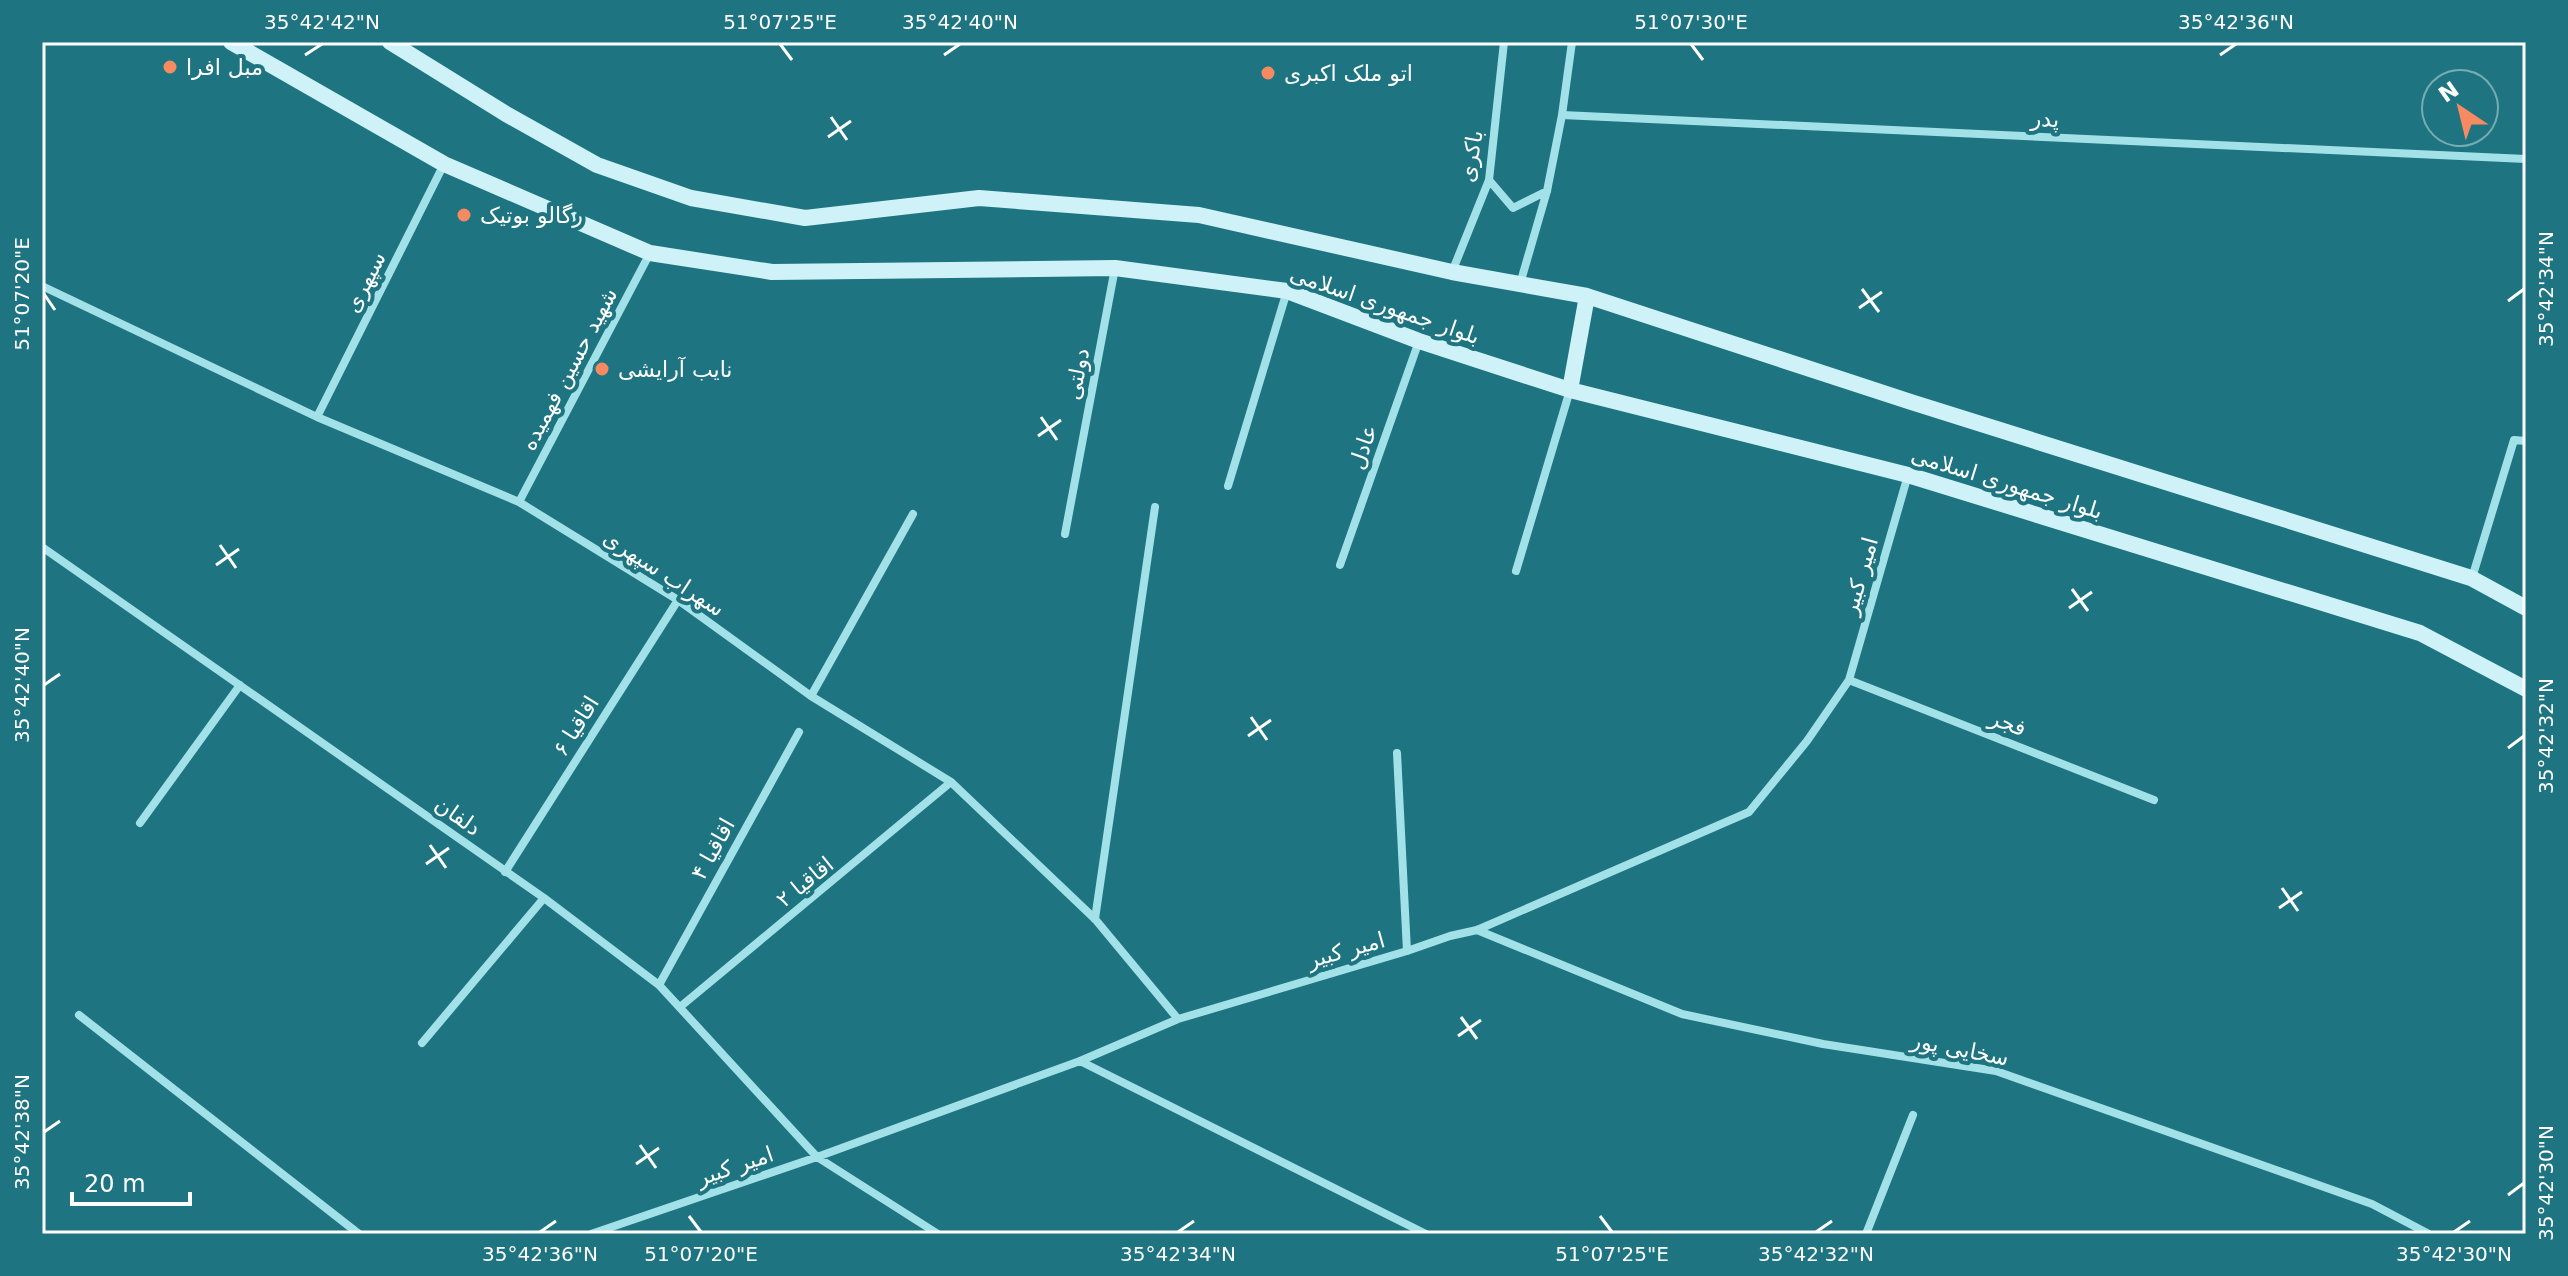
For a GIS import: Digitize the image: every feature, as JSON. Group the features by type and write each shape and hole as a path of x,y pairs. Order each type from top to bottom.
{"main road":[{"name":"بلوار جمهوری اسلامی","path":"231,42 444,164 650,253 772,272 1115,268 1287,291 1419,341 1570,390 1908,475 2420,633 2526,689"},
{"name":"بلوار جمهوری اسلامی","path":"390,42 506,114 597,165 691,198 805,218 979,198 1199,215 1452,272 1587,296 1911,402 2471,578 2526,608"},
{"path":"1570,390 1587,296"}],"street":[{"name":"باکری","path":"1452,272 1489,180 1504,42"},
{"path":"1520,285 1547,191 1572,42"},
{"name":"پدر","path":"1562,115 2526,159"},
{"name":"سپهری","path":"317,417 444,164"},
{"path":"1489,180 1513,208 1547,191"},
{"name":"شهید حسین فهمیده","path":"519,502 650,253"},
{"name":"دولتی","path":"1065,534 1115,268"},
{"name":"سهراب سپهری","path":"42,286 317,417 519,502 678,600 811,696 951,782 1095,919 1178,1019"},
{"path":"1228,486 1287,291"},
{"name":"عادل","path":"1340,565 1419,341"},
{"path":"1516,571 1570,390"},
{"path":"2471,578 2514,440 2526,441"},
{"name":"امیر کبیر","path":"591,1234 817,1157 1080,1061 1178,1019 1477,930 1749,812 1807,741 1849,680 1908,475"},
{"path":"1095,919 1155,507"},
{"path":"811,696 913,514"},
{"name":"دلفان","path":"42,547 544,898 659,985 817,1157 938,1234"},
{"name":"اقاقیا ۶","path":"505,872 678,600"},
{"name":"فجر","path":"1849,680 2154,800"},
{"path":"140,823 240,685"},
{"name":"اقاقیا ۴","path":"659,985 799,732"},
{"path":"1397,753 1407,951"},
{"name":"اقاقیا ۲","path":"680,1007 951,782"},
{"path":"422,1043 544,898"},
{"name":"سخایی پور","path":"1477,930 1682,1014 1823,1044 1996,1071 2372,1204 2429,1234"},
{"path":"79,1015 359,1234"},
{"path":"1080,1061 1426,1234"},
{"path":"1866,1234 1913,1115"}],"place":[{"name":"مبل افرا","path":"170,67"},
{"name":"اتو ملک اکبری","path":"1268,73"},
{"name":"رگالو بوتیک","path":"464,215"},
{"name":"نایب آرایشی","path":"602,369"}]}
